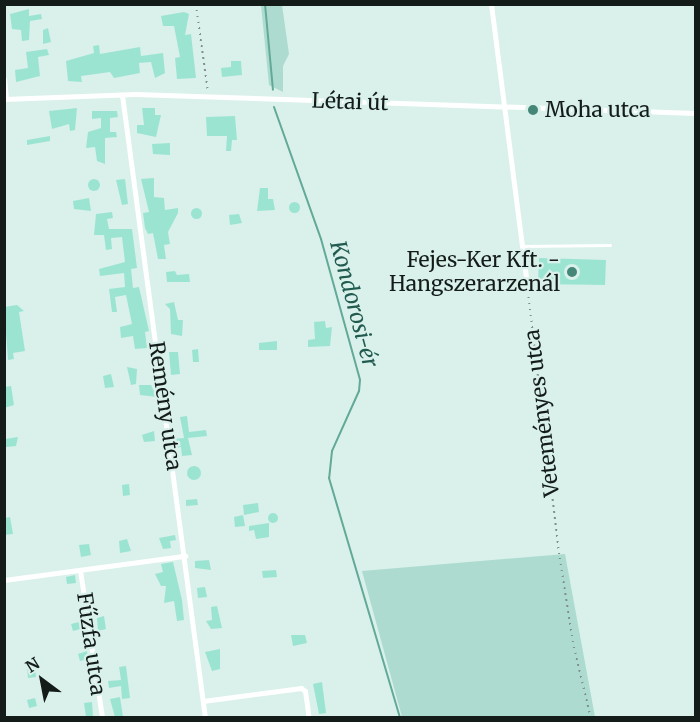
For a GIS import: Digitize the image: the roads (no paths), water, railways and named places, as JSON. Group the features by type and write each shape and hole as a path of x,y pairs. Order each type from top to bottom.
{"street":[{"path":"491,4 502,106 527,286"},
{"path":"4,79 5,99"},
{"name":"Létai út","path":"5,99 122,95 696,113"},
{"name":"Remény utca","path":"122,95 205,717"},
{"path":"4,580 185,556"},
{"name":"Fűzfa utca","path":"80,570 102,717"},
{"path":"203,701 301,688 305,691 309,717"}],"lane":[{"path":"522,246 610,245"}],"waterway":[{"name":"Kondorosi-ér","path":"265,4 273,90"},
{"name":"Kondorosi-ér","path":"274,107 321,239 360,380 359,391 332,451 329,478 400,718"}],"place":[{"name":"Moha utca","path":"533,110"},
{"name":"Fejes-Ker Kft. - Hangszerarzenál","path":"572,272"}]}
